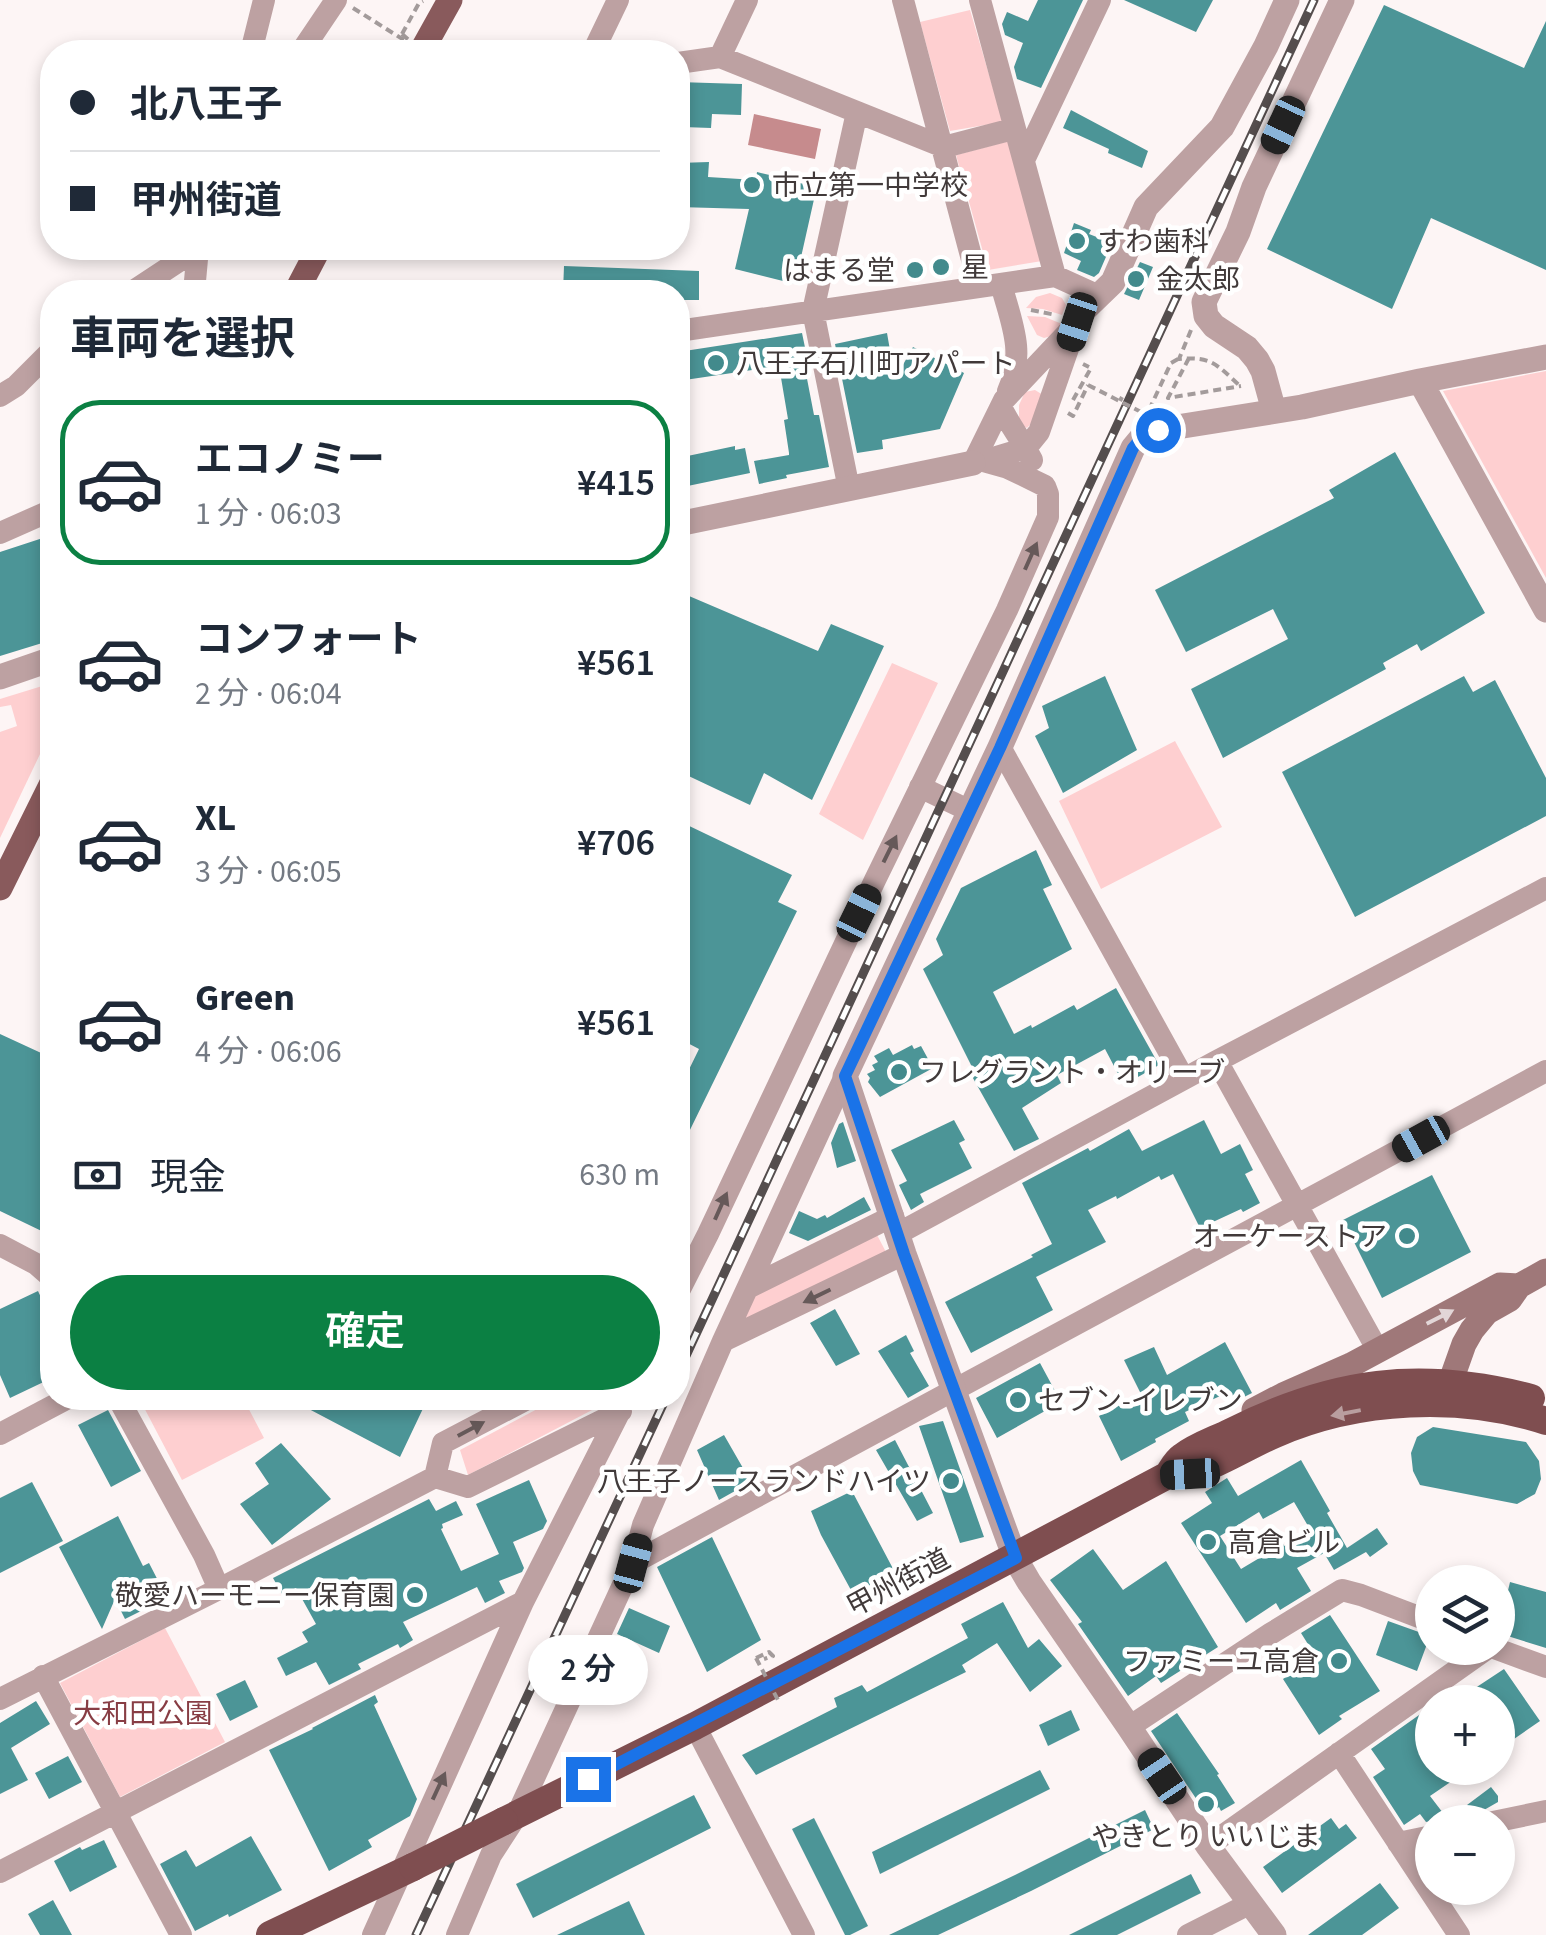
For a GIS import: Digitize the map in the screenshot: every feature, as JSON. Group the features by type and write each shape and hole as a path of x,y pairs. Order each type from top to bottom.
{"highway":[{"path":"1168,1475 1180,1458 1294,1404 1332,1392 1385,1384 1446,1393 1546,1421"},
{"path":"1446,1393 1488,1388 1546,1402"},
{"name":"甲州街道","path":"270,1935 695,1726 1168,1475 1190,1474 1303,1422 1446,1393"}],"main road":[{"path":"422,40 450,0"},
{"path":"2,880 40,806"},
{"path":"1446,1393 1472,1330 1488,1312 1510,1299 1519,1286 1546,1271"},
{"path":"1202,1446 1212,1433 1500,1285 1519,1286"}],"street":[{"path":"254,40 264,0"},
{"path":"310,40 338,0"},
{"path":"599,40 618,0"},
{"path":"720,57 747,0"},
{"path":"903,0 944,148 990,285 1021,317 1027,352 1056,389"},
{"path":"980,0 1054,276"},
{"path":"1024,160 1100,0"},
{"path":"1002,403 1038,366 1070,320 1113,282 1146,207 1222,127 1287,0"},
{"path":"1274,411 1257,360 1247,348 1214,326 1206,316 1204,302 1342,0"},
{"path":"690,62 720,57 944,148 1013,129"},
{"path":"850,489 813,311 858,112"},
{"path":"150,280 180,260"},
{"path":"690,329 1054,276 1099,296"},
{"path":"978,462 1018,364 1021,317"},
{"path":"690,522 978,462 1026,448 1039,432 1056,389 1070,320"},
{"path":"464,1931 491,1855 633,1563 644,1525 723,1341 1000,748 1133,448 1143,436 1158,430 1546,357"},
{"path":"0,396 40,362"},
{"path":"1420,380 1546,610"},
{"path":"690,1269 1048,517 1048,494 1026,448 1014,435 1002,403"},
{"path":"978,462 1008,468 1044,486"},
{"path":"0,533 40,515"},
{"path":"0,677 40,663"},
{"path":"1000,748 1184,1079"},
{"path":"920,787 970,811"},
{"path":"723,1341 899,1235 1217,1061 1546,888"},
{"path":"1217,1061 1377,1350"},
{"path":"633,1563 1546,1071"},
{"path":"845,1076 953,1391 1016,1558 1208,1846 1274,1935"},
{"path":"748,1288 899,1235"},
{"path":"0,1244 40,1268"},
{"path":"0,1434 45,1410"},
{"path":"124,1410 220,1589"},
{"path":"436,1478 443,1444 507,1410"},
{"path":"0,1699 436,1478 468,1487 613,1410"},
{"path":"373,1935 406,1870 523,1602 621,1410"},
{"path":"1129,1727 1342,1590 1415,1615"},
{"path":"0,1872 523,1602"},
{"path":"1515,1657 1546,1668"},
{"path":"1208,1846 1467,1665"},
{"path":"44,1676 181,1935"},
{"path":"695,1726 798,1933"},
{"path":"1340,1753 1459,1935"},
{"path":"1515,1817 1546,1811"},
{"path":"1398,1843 1415,1840"},
{"path":"1188,1935 1251,1903"}],"path":[{"path":"338,0 408,40"},
{"path":"418,40 419,3"},
{"path":"1021,317 1070,320"},
{"path":"1179,359 1193,325"},
{"path":"1090,368 1067,412 1073,416 1088,386 1147,415 1170,363 1199,356 1220,366 1248,392"},
{"path":"1189,358 1168,398 1240,386"},
{"path":"764,1660 772,1656 769,1652 756,1658 779,1702"}],"green space":[{"path":"970,10 1003,122 950,131 920,22"},
{"path":"1009,141 1042,261 988,270 956,155"},
{"path":"1050,293 1062,298 1066,305 1062,315 1026,308 1036,297"},
{"path":"1027,316 1045,317 1062,324 1044,338 1037,335"},
{"path":"1546,371 1546,578 1443,391"},
{"path":"1035,390 1043,395 1037,417 1027,428 1019,424 1019,405 1025,392"},
{"path":"892,663 938,683 863,840 819,814"},
{"path":"40,687 40,754 0,838 0,732 17,726 11,705 0,707 0,699"},
{"path":"1175,741 1222,827 1101,889 1059,801"},
{"path":"875,1231 888,1256 739,1329 756,1290"},
{"path":"145,1410 249,1410 264,1438 182,1480"},
{"path":"535,1410 592,1410 468,1475 460,1450"},
{"name":"大和田公園","path":"165,1628 225,1742 120,1797 60,1683"}],"shaded area":[{"path":"754,114 821,129 815,159 748,145"}],"building":[{"path":"1038,0 1083,0 1041,88 1017,79 1014,67 1023,43 1005,35 1002,24 1007,12 1028,21"},
{"path":"1124,0 1213,0 1196,32"},
{"path":"1384,5 1524,68 1546,21 1546,270 1431,218 1392,309 1267,249"},
{"path":"690,82 742,84 741,115 712,114 711,128 690,127"},
{"path":"1071,110 1148,151 1142,168 1063,128"},
{"path":"709,162 708,177 756,180 757,172 817,186 795,284 735,269 749,209 690,207 690,163"},
{"path":"1074,223 1112,243 1094,277 1077,270 1081,261 1064,253"},
{"name":"金太郎","path":"1140,262 1153,267 1139,300 1124,294"},
{"path":"564,266 699,271 699,300 690,300 690,280 563,280"},
{"path":"802,333 814,415 819,415 829,467 759,484 754,461 789,455 784,420 788,419 779,366 690,379 690,350"},
{"path":"887,333 895,379 913,347 964,373 940,429 882,440 883,449 857,453 835,344"},
{"name":"八王子石川町アパート","path":"735,446 735,450 745,448 750,473 690,486 690,455"},
{"path":"1395,452 1485,613 1421,651 1417,644 1383,663 1386,669 1223,758 1191,689 1288,639 1273,609 1186,652 1155,590 1334,498 1329,490"},
{"path":"40,539 40,644 0,656 0,552"},
{"path":"690,596 818,651 831,624 884,646 812,800 764,773 750,805 690,777"},
{"path":"1105,676 1137,750 1063,793 1035,736 1049,728 1042,706"},
{"path":"1464,676 1473,692 1495,680 1546,778 1546,816 1355,917 1282,772"},
{"path":"690,826 792,875 778,902 797,911 690,1130 690,1067 699,1049 690,1044"},
{"path":"1036,850 1052,885 1043,889 1072,949 993,992 1014,1034 1074,1005 1077,1010 1116,988 1159,1065 1124,1085 1105,1049 1057,1075 1061,1083 1022,1108 1039,1139 1014,1151 969,1071 973,1069 923,969 943,955 936,939 961,888"},
{"path":"0,1034 40,1052 40,1230 0,1211"},
{"name":"フレグラント・オリーブ","path":"912,1045 914,1049 921,1046 933,1068 880,1097 868,1082 867,1074 875,1070 872,1065 878,1062 874,1056 889,1048 893,1055"},
{"path":"954,1120 965,1140 959,1143 972,1168 920,1194 924,1202 911,1210 899,1185 907,1181 891,1150"},
{"path":"1204,1120 1221,1154 1240,1144 1253,1170 1245,1174 1260,1203 1200,1228 1173,1174 1161,1180 1159,1176 1088,1210 1106,1242 1036,1277 1053,1310 971,1353 945,1302 1052,1244 1022,1183 1129,1129 1142,1151"},
{"path":"843,1122 856,1161 837,1168 831,1143"},
{"name":"オーケーストア","path":"1432,1175 1471,1252 1382,1298 1343,1220"},
{"path":"864,1197 871,1210 808,1241 789,1233 799,1211 817,1219 825,1215 827,1218"},
{"path":"38,1291 40,1295 40,1384 10,1398 0,1375 0,1309"},
{"path":"835,1309 860,1354 836,1366 810,1323"},
{"path":"906,1335 914,1351 910,1353 929,1386 908,1398 878,1351"},
{"path":"1225,1342 1252,1393 1234,1402 1229,1392 1185,1412 1189,1421 1121,1461 1099,1416 1141,1394 1124,1360 1154,1347 1167,1375"},
{"name":"セブン-イレブン","path":"1040,1363 1061,1402 997,1438 976,1398"},
{"path":"108,1410 141,1471 111,1487 78,1425"},
{"path":"311,1410 422,1410 400,1457"},
{"name":"八王子ノースランドハイツ","path":"943,1421 984,1537 960,1543 919,1426"},
{"path":"1433,1427 1526,1442 1539,1461 1541,1479 1535,1494 1517,1504 1420,1485 1411,1453 1417,1437"},
{"path":"724,1435 751,1482 719,1500 697,1450"},
{"path":"895,1440 933,1513 917,1521 876,1450"},
{"path":"281,1443 331,1499 272,1545 240,1504 269,1484 255,1463"},
{"path":"1301,1460 1347,1548 1377,1528 1388,1544 1370,1557 1366,1552 1334,1570 1324,1553 1297,1568 1311,1591 1280,1610 1276,1603 1246,1623 1181,1523 1212,1503 1205,1492 1227,1478 1238,1496","holes":["1294,1502 1311,1531 1241,1569 1220,1536 1259,1512 1263,1519"]},
{"path":"529,1480 547,1521 543,1529 513,1542 524,1568 499,1581 505,1593 485,1603 477,1587 403,1622 413,1640 358,1664 361,1669 329,1685 316,1662 286,1676 277,1658 308,1642 302,1632 316,1624 296,1588 282,1594 273,1578 429,1499 436,1511 456,1501 463,1515 442,1524 441,1529 461,1571 499,1554 476,1504"},
{"path":"32,1482 63,1541 0,1573 0,1498"},
{"path":"852,1491 899,1580 858,1603 811,1511"},
{"path":"118,1516 143,1566 149,1563 167,1598 125,1619 115,1599 102,1629 59,1547"},
{"path":"712,1537 761,1640 707,1672 657,1567"},
{"path":"1093,1549 1123,1590 1166,1561 1218,1647 1161,1683 1156,1676 1128,1696 1078,1624 1082,1622 1050,1580"},
{"path":"1515,1583 1546,1592 1546,1648 1515,1638"},
{"path":"1003,1602 1028,1648 1039,1639 1062,1666 1030,1692 997,1643 962,1665 966,1672 756,1775 742,1755 837,1707 834,1698 862,1685 867,1692 968,1638 961,1624"},
{"path":"629,1608 670,1626 659,1653 617,1634"},
{"path":"1330,1615 1380,1691 1339,1716 1342,1719 1319,1735 1283,1679 1316,1657 1301,1633"},
{"path":"1388,1621 1415,1631 1417,1671 1376,1655"},
{"path":"1504,1669 1540,1721 1515,1738 1515,1685 1480,1685"},
{"path":"245,1680 258,1707 230,1721 216,1694"},
{"path":"375,1695 378,1702 374,1705 417,1799 410,1816 368,1840 372,1847 329,1871 269,1750"},
{"path":"36,1701 50,1724 11,1748 28,1780 0,1794 0,1723"},
{"path":"1071,1710 1080,1730 1048,1746 1039,1725"},
{"path":"1177,1713 1235,1803 1221,1811 1219,1807 1207,1815 1151,1731"},
{"path":"1415,1718 1415,1785 1446,1785 1430,1796 1437,1805 1415,1805 1415,1817 1404,1825 1373,1777 1385,1769 1371,1749"},
{"path":"68,1756 82,1782 49,1799 35,1773"},
{"path":"1040,1770 1050,1789 880,1874 872,1852"},
{"path":"1491,1787 1498,1796 1498,1802 1493,1805 1467,1805"},
{"path":"694,1795 711,1828 533,1918 516,1884"},
{"path":"1145,1810 1154,1829 1031,1891 938,1935 889,1935 1015,1875"},
{"path":"814,1818 868,1926 850,1935 845,1935 792,1829"},
{"path":"1331,1818 1339,1829 1346,1824 1357,1838 1282,1893 1263,1867"},
{"path":"251,1836 282,1890 195,1931 160,1864 186,1850 196,1867"},
{"path":"104,1840 117,1867 70,1892 54,1861"},
{"path":"1191,1874 1201,1893 1117,1935 1069,1935"},
{"path":"1380,1883 1399,1908 1362,1935 1308,1935"},
{"path":"53,1900 72,1935 40,1935 28,1914"},
{"path":"629,1901 645,1935 557,1935"}],"railway":[{"path":"690,1347 1314,0"},
{"path":"416,1935 660,1410"}],"place":[{"name":"市立第一中学校","path":"752,185"},
{"name":"すわ歯科","path":"1077,241"},
{"name":"星","path":"941,267"},
{"name":"はまる堂","path":"915,270"},
{"name":"金太郎","path":"1136,279"},
{"name":"八王子石川町アパート","path":"716,363"},
{"name":"フレグラント・オリーブ","path":"899,1072"},
{"name":"オーケーストア","path":"1407,1236"},
{"name":"セブン-イレブン","path":"1018,1400"},
{"name":"八王子ノースランドハイツ","path":"951,1481"},
{"name":"高倉ビル","path":"1208,1542"},
{"name":"敬愛ハーモニー保育園","path":"415,1595"},
{"name":"ファミーユ高倉","path":"1339,1661"},
{"name":"やきとり いいじま","path":"1206,1804"}],"route":[{"path":"588,1779 1016,1558 904,1254 845,1076 1000,748 1133,448 1143,436 1158,430"}]}
